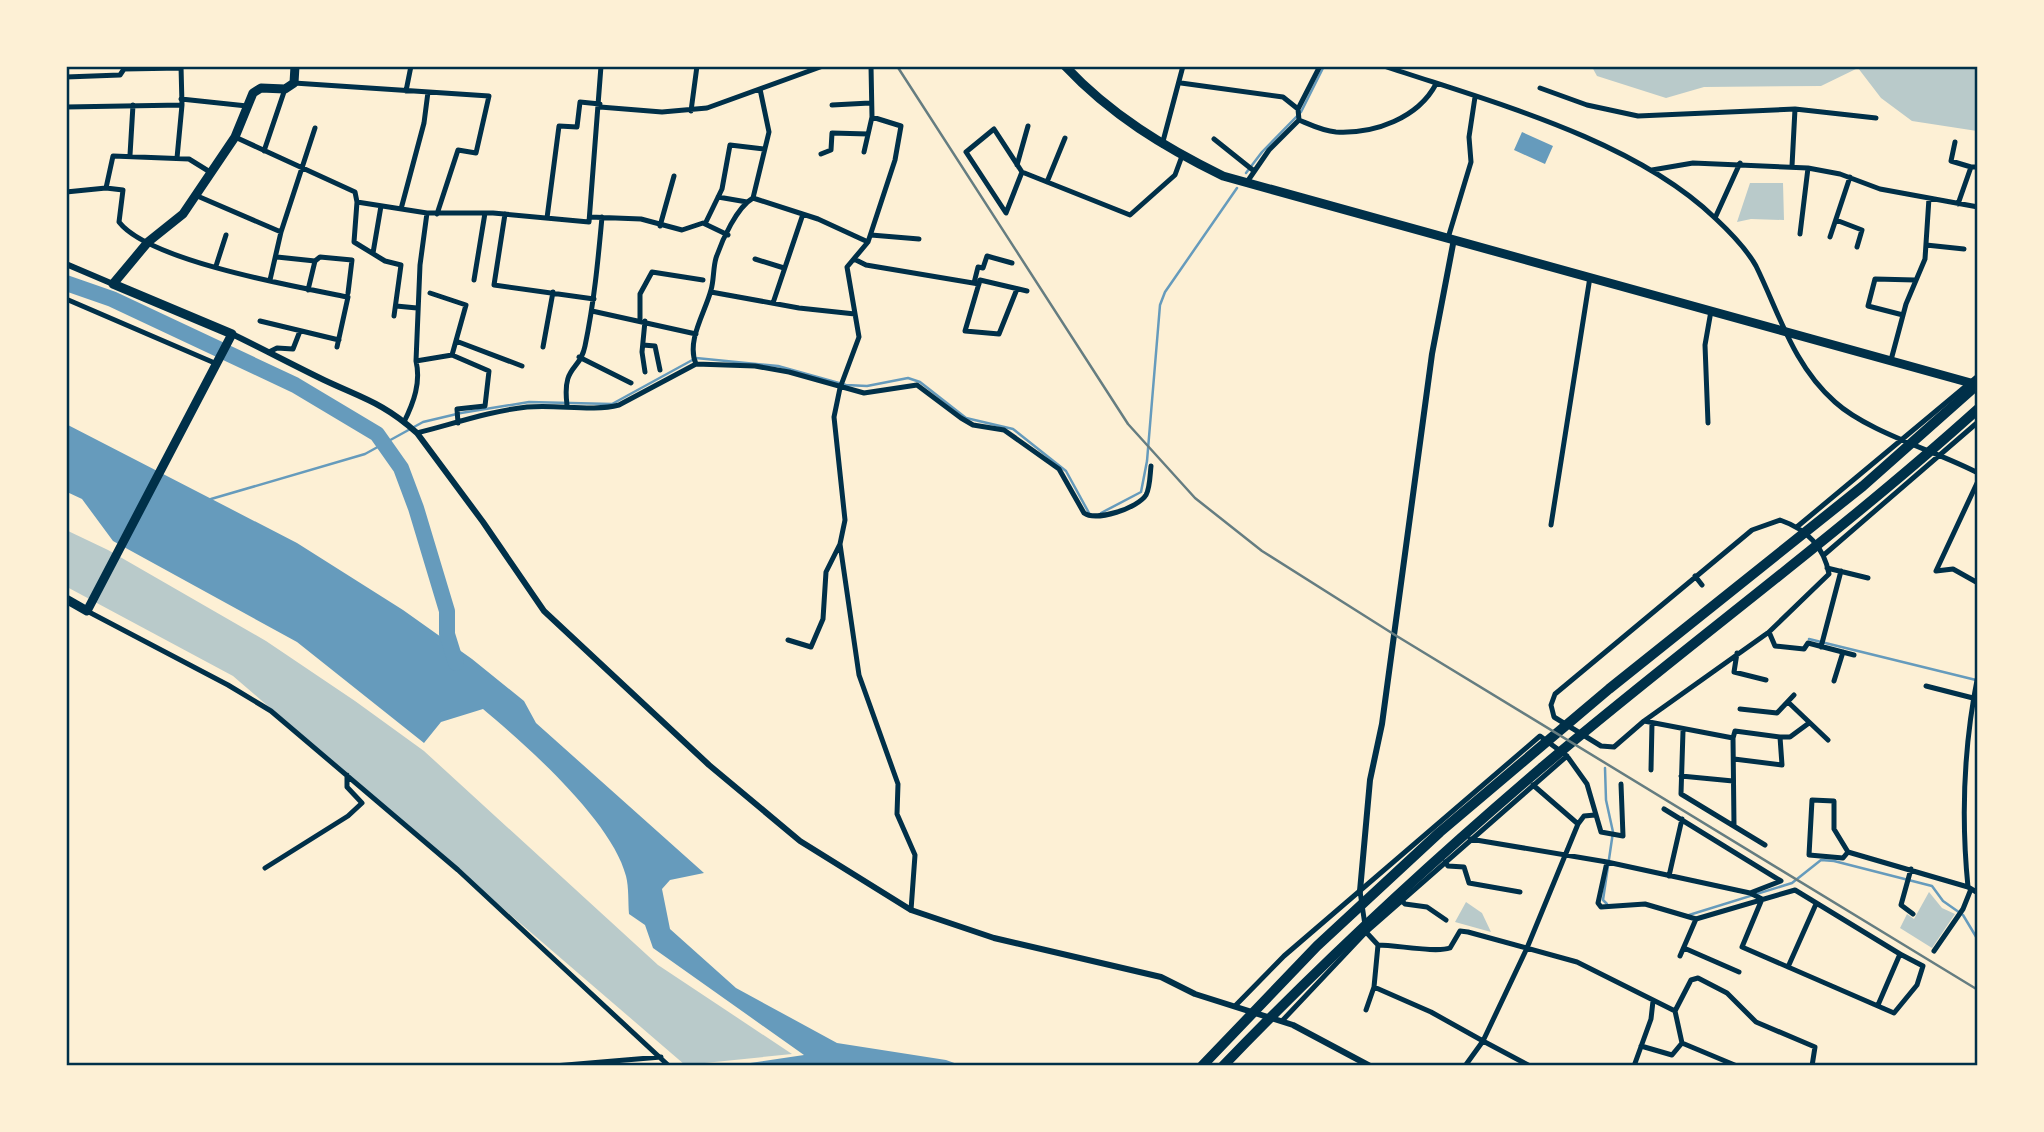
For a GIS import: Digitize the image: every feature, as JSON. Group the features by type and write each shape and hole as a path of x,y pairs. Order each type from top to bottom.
{"highway":[{"path":"66,599 88,608 231,337 113,284 148,242 172,225 195,195 234,137 253,93 261,88 285,89 294,83 295,66"},
{"path":"1065,66 1111,110 1162,145 1223,176 1975,384"},
{"path":"1202,1066 1358,906 1568,723 1863,486 1975,384"},
{"path":"1223,1066 1378,911 1584,734 1978,410"}],"street":[{"path":"407,91 411,66"},
{"path":"357,202 437,214 505,214 589,222 601,66"},
{"path":"691,111 697,66"},
{"path":"547,218 559,127 577,127 580,102 662,112 691,111 707,108 823,66"},
{"path":"864,152 872,117 871,66"},
{"path":"1162,145 1181,83 1183,66"},
{"path":"1247,183 1254,171 1299,120 1298,108 1320,66"},
{"path":"1384,66 1573,133 1652,170 1686,192 1715,218 1755,266 1783,331 1808,372 1835,402 1863,421 1978,473"},
{"path":"66,77 120,75 124,69 181,67 182,102 177,158"},
{"path":"294,83 489,96 476,153 458,150 437,214"},
{"path":"1181,83 1283,97 1298,108"},
{"path":"1299,120 1336,132 1395,121 1423,105 1436,84"},
{"path":"1540,88 1587,105 1638,116 1795,109 1876,118"},
{"path":"264,151 285,89"},
{"path":"696,364 693,356 696,334 711,292 716,257 750,200 769,132 760,89"},
{"path":"401,209 424,123 428,92"},
{"path":"1366,1010 1374,987 1378,946 1366,932 1360,891 1370,780 1382,724 1432,354 1451,239 1471,162 1469,130 1475,97"},
{"path":"66,107 182,102 248,106"},
{"path":"832,105 870,103"},
{"path":"130,155 133,105"},
{"path":"1792,166 1795,109"},
{"path":"788,640 811,647 823,619 826,572 840,544 845,520 834,417 840,388 859,337 847,267 871,235 895,160 901,126 872,117"},
{"path":"1017,165 1028,125"},
{"path":"270,279 281,232 315,128"},
{"path":"1022,172 1006,213 966,152 994,130 1022,172 1130,215 1175,176 1182,156"},
{"path":"821,154 831,150 832,133 868,134"},
{"path":"234,137 355,192 357,202 354,242 401,265 394,316"},
{"path":"1047,183 1065,138"},
{"path":"1214,139 1254,171"},
{"path":"1955,142 1951,161 1974,167 1958,204"},
{"path":"705,224 718,197 730,145 764,149"},
{"path":"106,188 113,156 189,159 210,172"},
{"path":"1652,170 1693,163 1792,166 1850,177 1880,189 1978,207"},
{"path":"1715,218 1740,163"},
{"path":"1800,234 1808,168"},
{"path":"660,226 674,176"},
{"path":"1830,237 1850,177"},
{"path":"66,192 106,188 123,190 119,222 168,253 308,290 348,297 338,344 260,321"},
{"path":"195,195 281,232"},
{"path":"718,197 750,200 803,214 868,242"},
{"path":"1891,361 1915,279 1925,259 1928,198"},
{"path":"373,253 381,206"},
{"path":"404,422 413,404 419,374 416,360 419,265 428,213"},
{"path":"474,280 485,213"},
{"path":"505,214 494,285 594,299"},
{"path":"773,303 803,214"},
{"path":"590,217 641,219 682,230 697,223 705,224 728,235"},
{"path":"567,405 566,380 585,350 594,299 602,217"},
{"path":"1836,220 1862,229 1857,247"},
{"path":"216,266 226,235"},
{"path":"871,235 919,239"},
{"path":"1926,245 1964,249"},
{"path":"1012,263 987,256 983,268 978,267 977,284 965,331 999,334 1017,289"},
{"path":"277,257 315,261"},
{"path":"308,290 315,261 320,257 352,260 348,293"},
{"path":"755,259 784,268"},
{"path":"854,259 866,265 977,284"},
{"path":"66,264 113,284"},
{"path":"645,372 640,294 652,272 703,280"},
{"path":"1551,525 1590,277"},
{"path":"1903,315 1868,306 1875,279 1915,279"},
{"path":"977,284 980,280 1027,291"},
{"path":"543,347 553,292"},
{"path":"711,292 855,314"},
{"path":"430,293 466,305 452,355"},
{"path":"66,299 217,364"},
{"path":"396,306 418,308"},
{"path":"592,311 696,334"},
{"path":"1708,423 1705,345 1711,311"},
{"path":"269,352 277,348 293,349 300,331"},
{"path":"231,337 382,404 417,433 484,522 527,590 581,648 709,765 800,841 911,910 994,938 1161,977 1195,994 1282,1021 1370,1066"},
{"path":"456,341 522,366"},
{"path":"643,345 655,346 660,370"},
{"path":"416,360 452,355 489,371 485,407 457,409 458,423"},
{"path":"579,357 631,383"},
{"path":"417,433 512,410 567,405 606,408 619,405 696,364 755,366 789,372 864,393 916,385 973,425 1004,430 1059,469 1084,513 1090,518 1099,519 1138,502 1146,494 1151,466"},
{"path":"1798,526 1975,384 1978,376"},
{"path":"1825,554 1978,422"},
{"path":"1978,481 1936,571 1953,569 1978,583"},
{"path":"1780,520 1798,526 1825,554 1829,574 1769,632 1644,721 1620,744 1609,748 1554,717 1551,705 1555,694 1752,530 1780,520"},
{"path":"840,544 859,675 898,784 897,814 915,855 911,910"},
{"path":"1828,568 1868,578"},
{"path":"1822,644 1841,571"},
{"path":"1695,576 1702,585"},
{"path":"88,608 271,711 533,937 669,1065"},
{"path":"1769,632 1775,646 1804,649 1808,643 1822,644 1854,655"},
{"path":"1742,637 1749,645"},
{"path":"1834,681 1843,652"},
{"path":"1737,653 1734,672 1766,680"},
{"path":"1934,951 1960,913 1970,888 1963,832 1973,698 1977,681"},
{"path":"1926,686 1973,698"},
{"path":"1740,709 1777,713 1794,695"},
{"path":"1788,702 1828,740"},
{"path":"1644,721 1683,731 1733,738"},
{"path":"1651,770 1652,723"},
{"path":"1734,825 1735,731 1790,737 1810,723"},
{"path":"1683,731 1681,794 1765,845"},
{"path":"1236,1005 1284,956 1540,736 1567,756 1587,784 1601,832 1623,836 1621,784"},
{"path":"1734,759 1782,765 1780,737"},
{"path":"1282,1021 1366,932 1567,756"},
{"path":"265,869 348,816 362,803 347,787 347,775"},
{"path":"1681,776 1734,781"},
{"path":"1533,785 1578,824"},
{"path":"1847,852 1843,858 1809,855 1812,800 1834,801 1834,829 1847,852 1910,869 1978,893"},
{"path":"1609,863 1598,903 1601,908 1645,904 1696,919 1755,896 1781,881 1664,808"},
{"path":"1465,1066 1483,1041 1527,948 1578,824 1584,816 1595,816"},
{"path":"1669,876 1682,819"},
{"path":"1470,839 1609,863 1755,896 1795,890 1923,967 1917,985 1894,1013 1742,947 1755,896"},
{"path":"1445,862 1448,866 1464,867 1469,883 1520,892"},
{"path":"1910,869 1900,905 1913,914"},
{"path":"1401,900 1405,904 1427,907 1446,920"},
{"path":"1788,967 1816,904"},
{"path":"1680,956 1696,919"},
{"path":"1378,946 1411,945 1441,951 1450,948 1460,931 1577,961 1675,1012"},
{"path":"1684,948 1740,972"},
{"path":"1878,1005 1900,954"},
{"path":"1682,1044 1675,1012 1691,980 1698,978 1727,993 1756,1022 1815,1047 1812,1066"},
{"path":"1374,987 1431,1012 1530,1066"},
{"path":"1634,1066 1651,1019 1653,1001"},
{"path":"1641,1046 1672,1055 1682,1044"},
{"path":"1682,1044 1737,1066"},
{"path":"554,1066 661,1057"}],"shaded area":[{"path":"1592,67 1977,67 1977,131 1912,121 1881,98 1858,68 1821,86 1704,87 1666,98 1597,76"},
{"path":"1750,183 1783,183 1784,220 1751,219 1737,222"},
{"path":"66,530 108,550 266,641 355,701 424,751 658,965 792,1054 685,1065 233,676 67,587"},
{"path":"1929,892 1942,908 1955,914 1932,948 1900,928 1907,914 1914,919"},
{"path":"1466,902 1482,913 1491,932 1455,922"}],"water":[{"path":"1522,132 1553,146 1545,164 1514,150"},
{"path":"66,424 297,543 403,610 472,659 524,701 536,723 704,873 670,880 662,889 670,929 736,988 837,1043 946,1060 960,1065 736,1065 804,1055 653,948 645,925 629,914 627,881 618,855 586,808 543,763 483,709 441,722 424,743 297,642 113,541 82,499 67,492"}],"waterway":[{"path":"1246,173 1262,152 1301,112 1324,66"},
{"path":"1101,513 1141,492 1147,461 1160,305 1165,292 1237,188"},
{"path":"66,283 112,299 295,385 377,434 401,468 416,508 447,611 447,634 456,663"},
{"path":"211,499 365,454 423,422 529,402 612,404 696,358 778,366 846,385 867,386 908,378 920,382 966,418 1013,429 1066,471 1089,513"},
{"path":"1809,639 1976,680"},
{"path":"1605,768 1606,800 1613,832 1603,900 1607,904"},
{"path":"1689,915 1792,883 1821,860 1834,861 1932,886 1943,901 1963,915 1978,940"}],"railway":[{"path":"897,66 1128,424 1195,498 1262,551 1395,635 1978,990"}]}
